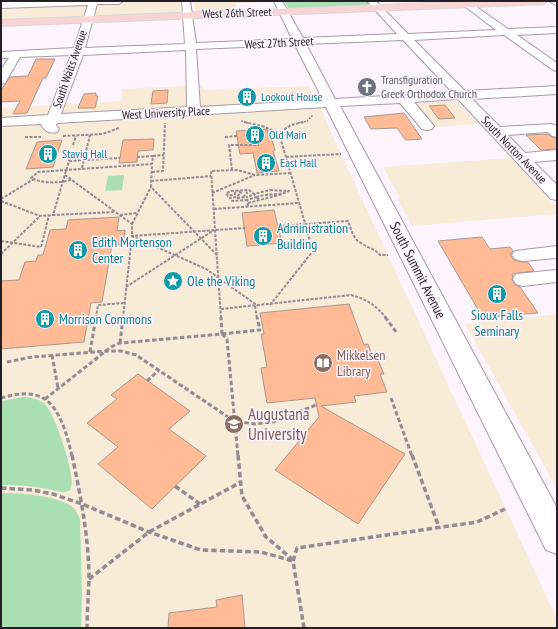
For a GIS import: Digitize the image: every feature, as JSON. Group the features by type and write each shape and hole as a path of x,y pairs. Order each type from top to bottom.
{"main road":[{"name":"West 26th Street","path":"1,23 188,15 281,6 544,1"}],"street":[{"path":"1,3 119,1"},
{"path":"186,1 191,47 194,111"},
{"path":"553,1 557,3"},
{"name":"South Walts Avenue","path":"44,126 78,52 87,19 94,2"},
{"path":"464,3 557,68"},
{"name":"South Norton Avenue","path":"374,4 556,193"},
{"name":"South Summit Avenue","path":"281,6 299,42 323,108 557,539"},
{"name":"West 27th Street","path":"1,55 557,30"},
{"path":"1,80 16,55"},
{"path":"400,99 557,90"},
{"path":"400,99 427,126"},
{"name":"West University Place","path":"1,122 44,126 121,121 194,111 323,108 353,102 357,109 400,107 400,99"},
{"path":"105,130 121,121"},
{"path":"44,126 69,134"},
{"path":"496,132 551,128 557,133"},
{"path":"521,158 557,155"},
{"path":"522,255 557,252"},
{"path":"523,278 557,276"}],"path":[{"path":"279,133 293,124 302,123 310,119 323,108"},
{"path":"152,172 163,171 165,118"},
{"path":"237,119 262,126 279,133"},
{"path":"44,126 56,135 90,135 103,134 121,121"},
{"path":"270,305 313,251 279,133"},
{"path":"69,134 73,145"},
{"path":"82,168 90,135"},
{"path":"225,137 237,136"},
{"path":"232,170 229,145 259,146"},
{"path":"53,215 71,154"},
{"path":"286,157 341,154"},
{"path":"137,158 164,155"},
{"path":"120,343 132,236 132,224 151,187 153,156"},
{"path":"69,162 120,158"},
{"path":"34,179 31,178 38,172 152,164"},
{"path":"291,173 256,175 237,170 210,172 214,209 214,230 219,277 222,334 227,339 242,496 266,537 293,561"},
{"path":"65,175 132,224"},
{"path":"212,193 256,175"},
{"path":"151,181 211,176"},
{"path":"1,200 34,179 63,182 71,180"},
{"path":"151,187 217,255"},
{"path":"236,197 242,193 238,190"},
{"path":"233,195 238,190 252,191 259,200"},
{"path":"243,198 247,193 245,190"},
{"path":"289,191 286,194 248,202 237,201 230,198 248,197 270,190 296,191"},
{"path":"235,192 230,191 226,194 228,196 233,195 236,197"},
{"path":"248,202 257,197 272,194 286,194"},
{"path":"248,197 252,199"},
{"path":"1,200 40,216 115,212"},
{"path":"214,209 299,203"},
{"path":"119,215 137,213"},
{"path":"1,241 41,248 49,215"},
{"path":"1,254 40,216"},
{"path":"278,226 348,221 355,239 358,242 376,249 380,255 388,255"},
{"path":"132,236 245,228"},
{"path":"126,287 214,230"},
{"path":"45,398 106,351 120,343 260,330 256,306 219,277 132,236"},
{"path":"221,309 350,296 365,298 378,308 397,333"},
{"path":"90,352 98,305 124,303"},
{"path":"7,362 52,355 121,351 136,355 234,421 255,424 273,422 316,405"},
{"path":"52,355 58,388"},
{"path":"147,381 159,370"},
{"path":"1,398 20,393 32,393 45,398 52,404 58,415 71,449 82,504 89,579 87,628"},
{"path":"391,398 439,527"},
{"path":"89,579 149,532 241,482"},
{"path":"175,486 200,504"},
{"path":"1,488 32,490 53,494 82,504 149,532 201,550 261,552 293,561"},
{"path":"304,628 293,561 297,548 477,522 505,509"}],"shaded area":[{"path":"11,1 180,1 181,13 1,20 1,13"},
{"path":"194,1 272,2 235,3 237,10 195,12"},
{"name":"Augustana University","path":"203,85 204,90 309,86 321,108 333,137 557,619 557,628 1,628 1,108 120,101 122,89"},
{"path":"457,101 479,124 422,128 404,104"},
{"path":"511,158 557,208 557,214 412,226 397,198 400,198 383,167"},
{"path":"557,314 557,489 465,324"}],"green space":[{"path":"284,1 366,1 370,5 289,9"},
{"path":"124,175 122,190 105,191 108,176"},
{"path":"29,397 43,402 54,420 64,447 71,475 72,485 68,491 61,492 28,486 1,485 1,401"},
{"path":"1,493 27,494 56,499 71,506 77,512 80,519 82,597 81,628 1,628"}],"building":[{"path":"36,59 55,59 46,78 43,78 27,113 13,114 20,101 1,102 1,90 10,77 28,76"},
{"path":"168,90 167,103 151,104 153,91"},
{"path":"96,93 96,96 98,96 95,108 78,108 84,94"},
{"path":"445,105 455,118 439,119 429,106"},
{"path":"404,113 422,139 406,140 397,128 371,129 364,117"},
{"name":"East Hall","path":"267,129 268,133 270,133 275,150 273,151 279,171 257,173 253,153 240,154 236,131"},
{"path":"547,134 557,138 557,149 541,150 526,135"},
{"path":"154,139 153,150 138,151 137,162 119,163 123,140"},
{"name":"Stavig Hall","path":"62,140 53,167 26,169 37,142"},
{"name":"Administration Building","path":"274,210 282,243 247,246 242,213"},
{"name":"Morrison Commons","path":"119,217 117,231 125,230 123,244 112,245 102,302 91,303 84,342 1,349 1,281 19,280 25,262 36,261 38,255 43,255 50,230 66,229 68,220"},
{"name":"Sioux Falls Seminary","path":"482,237 490,249 510,247 513,251 510,255 514,260 528,262 534,271 512,274 512,280 515,285 520,287 538,313 483,318 438,241"},
{"path":"349,304 364,345 368,344 373,358 377,358 384,374 380,374 387,392 354,396 356,402 321,406 405,454 358,524 275,470 319,417 315,398 267,403 261,368 267,367 261,334 264,334 260,313"},
{"path":"138,374 190,411 169,429 206,456 152,509 98,464 118,447 87,423 117,399 111,395"},
{"path":"242,595 245,628 168,628 169,613 217,607 216,600"}],"place":[{"name":"Transfiguration Greek Orthodox Church","path":"367,87"},
{"name":"Lookout House","path":"247,97"},
{"name":"Old Main","path":"255,135"},
{"name":"Stavig Hall","path":"48,154"},
{"name":"East Hall","path":"266,163"},
{"name":"Administration Building","path":"263,236"},
{"name":"Edith Mortenson Center","path":"78,250"},
{"name":"Ole the Viking","path":"173,281"},
{"name":"Sioux Falls Seminary","path":"497,294"},
{"name":"Morrison Commons","path":"45,319"},
{"name":"Mikkelsen Library","path":"323,363"},
{"name":"Augustana University","path":"234,424"}]}
